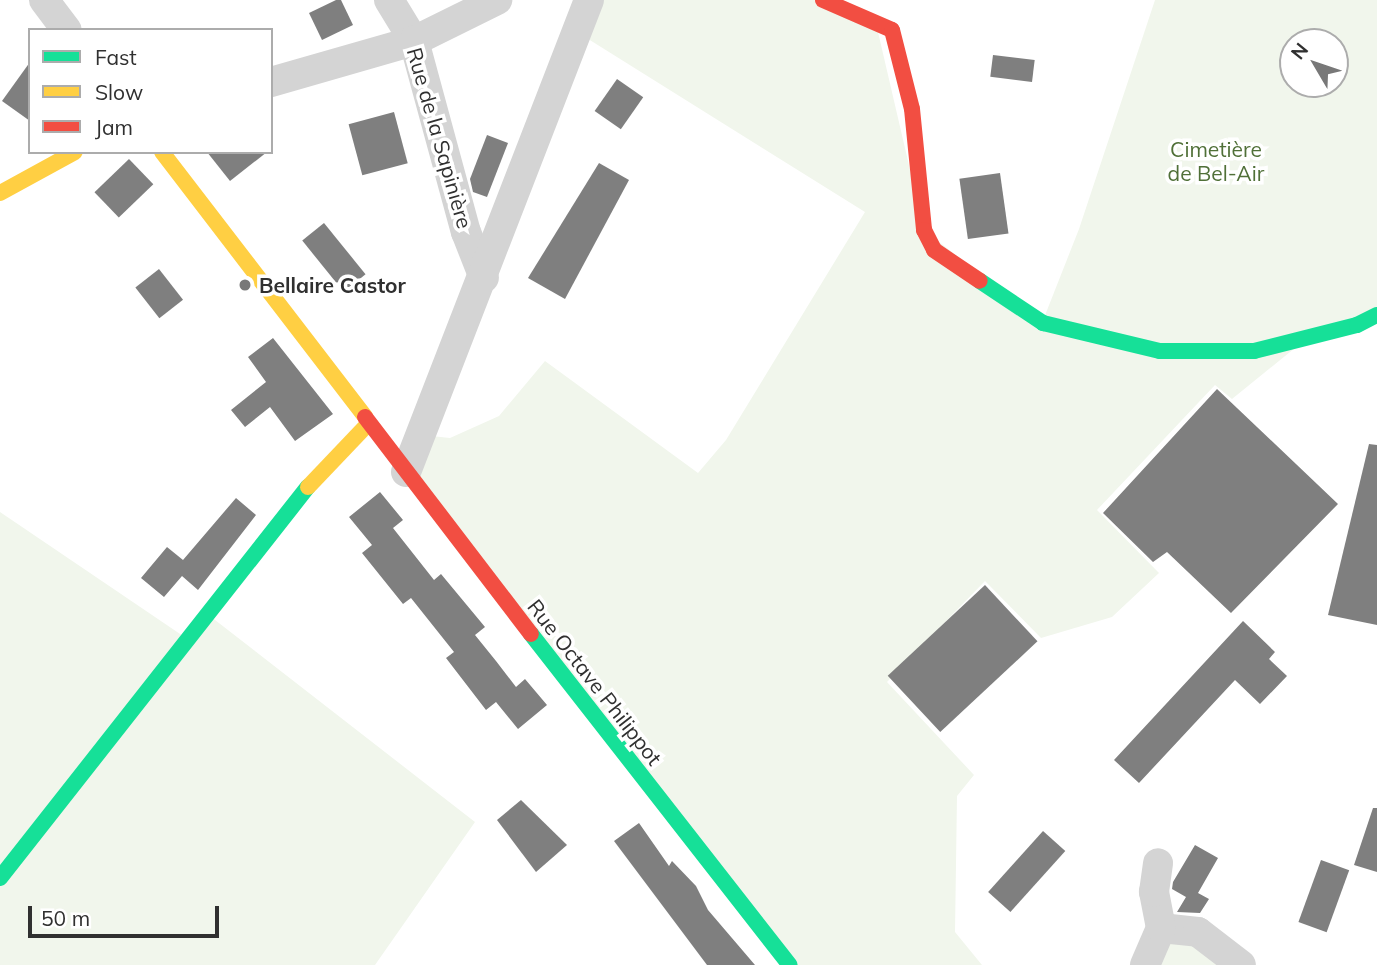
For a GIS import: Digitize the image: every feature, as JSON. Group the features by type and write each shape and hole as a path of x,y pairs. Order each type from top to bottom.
{"street":[{"path":"44,0 65,28"},
{"name":"Rue de la Sapinière","path":"389,0 414,41 466,232 484,278"},
{"path":"273,81 414,41 497,0"},
{"path":"407,472 589,0"},
{"path":"823,0 892,30 912,108 924,230 934,250 1042,323 1160,351 1254,351 1357,325 1377,315"},
{"path":"0,193 71,154"},
{"name":"Rue Octave Philippot","path":"164,154 790,965"},
{"path":"0,878 78,774 299,498 369,423"},
{"path":"1145,965 1161,928 1154,892 1158,863"},
{"path":"1161,928 1198,932 1241,965"}],"green space":[{"name":"Cimetière de Bel-Air","path":"589,0 823,0 875,19 924,230 1042,323 1079,229 1155,0 1377,0 1377,315 1311,335 1232,399 1215,385 1097,510 1159,573 1112,617 1041,638 985,581 887,682 974,775 957,796 955,932 982,965 790,965 406,472 422,435 450,438 499,416 545,361 698,473 726,440 865,212 577,32"},
{"path":"0,512 186,638 206,613 475,822 375,965 0,965"},
{"path":"1176,941 1192,941 1229,965 1152,965 1162,948"}],"building":[{"path":"341,0 353,25 322,40 309,13"},
{"path":"993,55 1035,60 1032,82 990,77"},
{"path":"28,65 28,120 2,101"},
{"path":"617,79 643,97 621,129 595,111"},
{"path":"394,112 408,163 362,175 349,124"},
{"path":"487,135 508,143 487,197 473,192 470,179"},
{"path":"209,154 264,154 230,181"},
{"path":"129,159 153,184 119,218 94,192"},
{"path":"599,163 629,180 565,299 528,278"},
{"path":"1000,173 1008,233 968,239 959,179"},
{"path":"324,223 366,274 344,292 302,241"},
{"path":"159,269 183,300 159,318 135,287"},
{"path":"273,338 333,414 295,441 270,407 245,427 231,410 266,382 248,357"},
{"path":"1217,389 1338,504 1231,613 1167,552 1153,562 1103,513"},
{"path":"1369,444 1377,445 1377,625 1328,615"},
{"path":"380,492 403,520 393,528 434,580 441,574 485,627 475,635 516,687 525,679 547,705 518,729 496,702 486,710 446,658 454,652 411,598 403,604 362,553 372,545 349,517"},
{"path":"236,498 256,515 198,590 182,576 164,597 141,578 167,547 183,560"},
{"path":"985,585 1038,641 940,732 888,676"},
{"path":"1243,621 1275,652 1269,659 1287,676 1260,704 1235,680 1139,783 1114,760"},
{"path":"521,800 567,845 536,872 497,820"},
{"path":"1373,808 1377,808 1377,872 1354,865"},
{"path":"639,823 669,866 672,861 696,886 708,910 755,965 707,965 614,841"},
{"path":"1043,831 1065,851 1010,912 988,892"},
{"path":"1195,845 1218,858 1198,893 1209,899 1200,913 1177,912 1186,897 1172,889 1173,882"},
{"path":"1321,860 1349,870 1327,932 1298,922"}],"traffic: fast":[{"path":"980,281 1043,323 1160,351 1254,351 1357,325 1377,315"},
{"path":"0,878 308,487"},
{"path":"531,634 790,965"}],"traffic: slow":[{"path":"0,193 71,154"},
{"path":"164,154 365,417"},
{"path":"308,487 369,423"}],"traffic: jam":[{"path":"823,0 892,30 912,109 924,230 934,250 980,281"},
{"path":"365,417 531,634"}],"place":[{"name":"Bellaire Castor","path":"245,285"}]}
